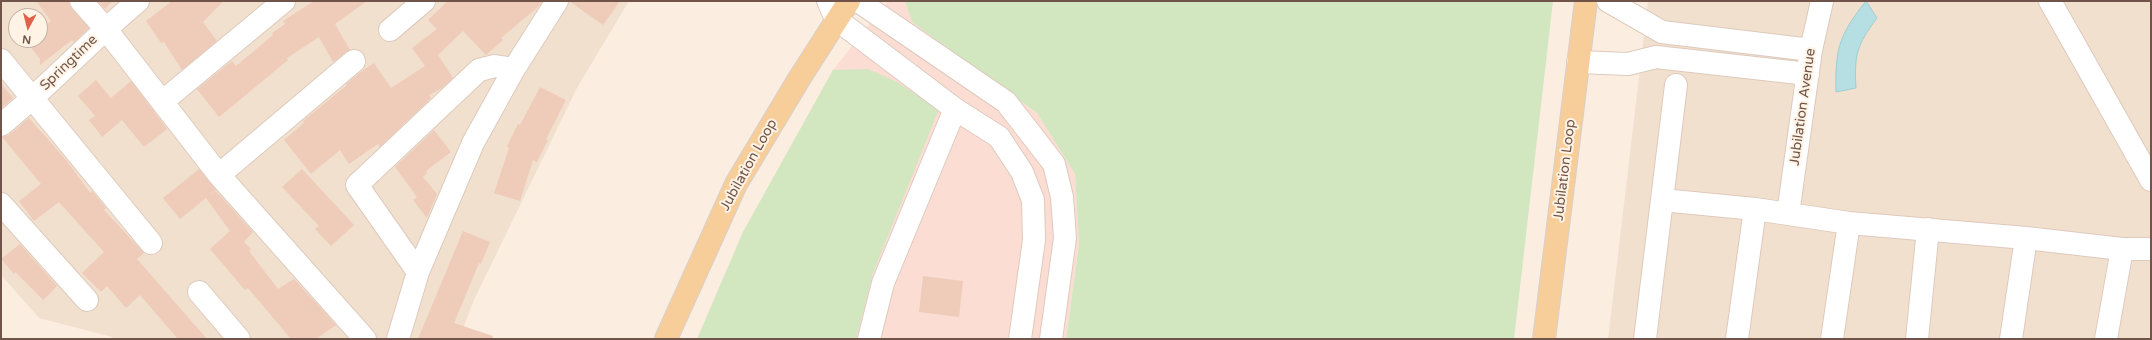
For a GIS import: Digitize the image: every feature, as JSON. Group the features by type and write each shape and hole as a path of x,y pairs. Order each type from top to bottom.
{"main road":[{"name":"Jubilation Loop","path":"666,339 736,184 832,10 849,1"},
{"name":"Jubilation Loop","path":"1544,339 1586,1"}],"street":[{"path":"81,1 105,28 219,175 365,339"},
{"name":"Springtime","path":"1,126 32,100 105,28 138,1"},
{"path":"162,102 284,1"},
{"path":"390,30 424,1"},
{"path":"398,339 418,272 473,143 514,69 557,1"},
{"path":"858,1 1006,102 1054,164 1062,197 1065,238 1051,339"},
{"path":"1608,1 1662,32 1810,50"},
{"name":"Jubilation Avenue","path":"1788,214 1808,74 1810,50 1822,1"},
{"path":"2050,1 2151,180"},
{"path":"832,10 955,109 999,137 1022,172 1033,200 1034,240 1020,339"},
{"path":"1656,57 1662,32"},
{"path":"1578,62 1628,64 1656,57 1808,74"},
{"path":"1,60 32,100 151,243"},
{"path":"219,175 354,61"},
{"path":"418,272 357,185 479,70 495,66 514,69"},
{"path":"1645,339 1676,85"},
{"path":"869,339 883,283 955,109"},
{"path":"1662,200 1755,209 1849,223 2026,238 2122,249 2151,249"},
{"path":"1,204 87,300"},
{"path":"1737,339 1755,209"},
{"path":"1832,339 1849,223"},
{"path":"1917,339 1928,229"},
{"path":"2010,339 2026,238"},
{"path":"2106,339 2122,249"},
{"path":"199,292 239,339"}],"shaded area":[{"path":"1,1 629,1 577,88 474,300 459,339 112,339 112,337 39,318 1,275"},
{"path":"888,1 905,1 912,22 1037,113 1075,174 1079,244 1066,339 697,339 743,232 833,70"},
{"path":"1648,1 2151,1 2151,339 1608,339"}],"green space":[{"path":"905,1 1553,1 1514,339 1066,339 1079,244 1075,174 1037,113 912,22"},
{"path":"868,69 895,81 939,109 873,273 856,339 697,339 743,232 833,70"}],"water":[{"path":"1866,1 1877,18 1858,50 1856,58 1856,88 1836,92 1836,64 1840,43 1844,33"}],"building":[{"path":"36,1 69,1 72,9 89,28 74,42 72,40 40,65 40,59 31,48 48,48 48,23 51,21 48,17 48,8 41,8"},
{"path":"98,1 113,1 105,9"},
{"path":"172,1 224,1 203,22 217,41 182,70 164,42 161,43 146,21"},
{"path":"314,1 367,1 335,24 350,50 333,62 319,37 287,58 288,60 219,117 197,89 232,61 236,66 273,35 272,33 285,24 283,21"},
{"path":"448,1 542,1 539,6 501,38 503,40 486,55 463,31 438,55 453,78 442,88 429,95 431,98 380,147 378,144 349,164 340,150 311,174 284,140 304,123 303,121 347,85 346,84 374,63 391,88 425,66 412,48 437,29 428,20"},
{"path":"569,1 620,1 603,25"},
{"path":"96,80 111,98 131,81 167,129 144,147 122,120 102,137 89,120 95,116 78,96"},
{"path":"1,84 13,98 1,109"},
{"path":"540,87 566,100 546,139 548,140 537,162 533,160 520,201 494,193 509,148 507,146"},
{"path":"29,118 67,161 90,193 92,191 106,208 104,210 144,253 137,259 207,339 178,339 140,295 126,308 107,286 101,292 82,273 104,252 59,202 34,221 19,201 41,184 2,137 9,135"},
{"path":"434,130 451,152 426,171 427,173 423,177 437,194 427,218 413,200 417,197 395,167"},
{"path":"199,169 216,190 210,195 216,191 253,232 244,242 251,249 249,251 278,289 294,279 336,325 316,339 291,339 248,288 245,290 210,249 230,231 206,198 180,219 163,198"},
{"path":"302,169 354,225 331,246 315,229 319,226 282,187"},
{"path":"463,231 490,242 481,264 479,263 454,323 493,336 492,339 418,339"},
{"path":"20,244 57,286 43,300 15,272 14,274 1,259"},
{"path":"923,276 963,281 959,317 919,312"}]}
